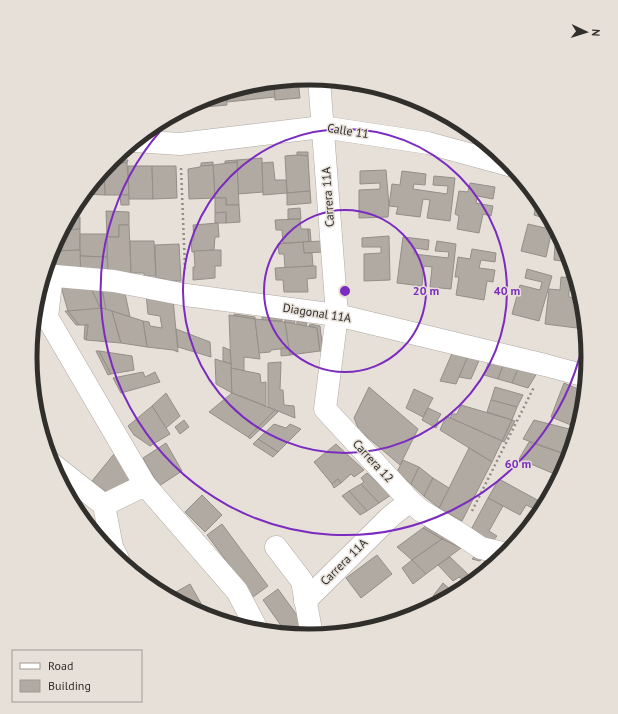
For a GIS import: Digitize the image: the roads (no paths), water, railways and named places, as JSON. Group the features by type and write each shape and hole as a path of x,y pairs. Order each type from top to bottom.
{"street":[{"name":"Carrera 11A","path":"319,86 337,315"},
{"name":"Calle 11","path":"157,134 180,144 322,127 428,143 498,162"},
{"name":"Diagonal 11A","path":"49,275 114,281 186,295 337,315 580,374"},
{"path":"48,281 47,317 145,485 237,591 254,624"},
{"name":"Carrera 12","path":"337,315 325,409 420,510 481,548 498,552"},
{"path":"63,472 104,504 111,543"},
{"path":"104,504 145,485"},
{"name":"Carrera 11A","path":"305,601 390,517 410,501"},
{"path":"276,547 302,581 311,629"}]}
